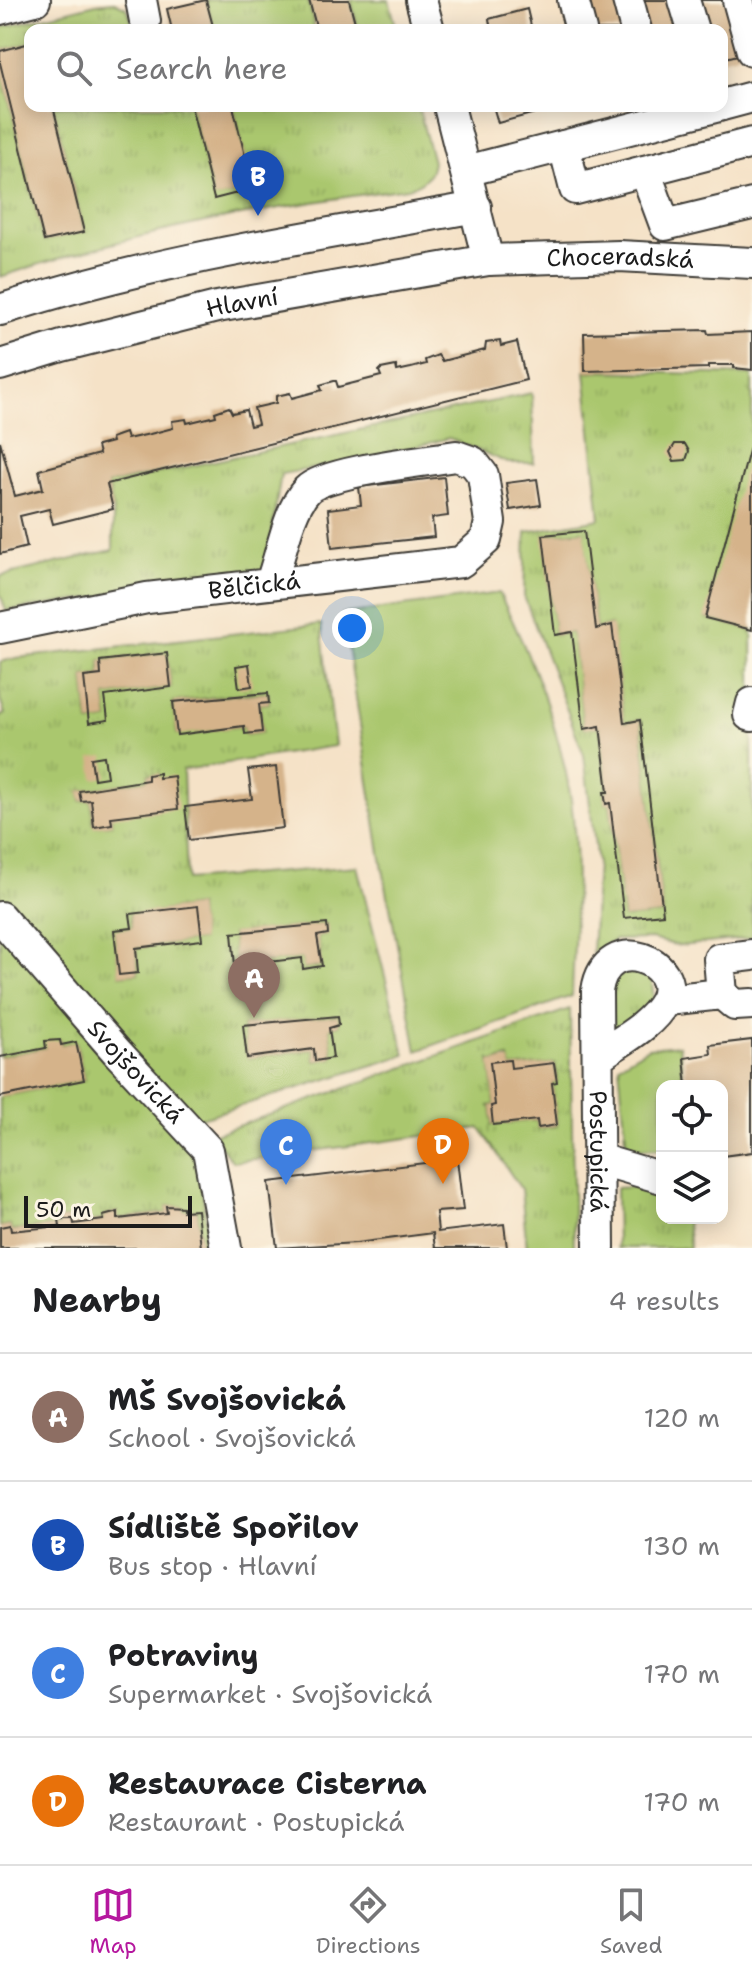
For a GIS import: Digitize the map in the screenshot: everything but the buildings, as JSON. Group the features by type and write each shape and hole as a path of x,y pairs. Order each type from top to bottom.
{"street":[{"path":"0,9 35,0"},
{"path":"421,0 427,24"},
{"path":"573,0 579,24"},
{"path":"628,0 634,24"},
{"path":"684,0 691,24"},
{"path":"738,0 752,51"},
{"path":"728,104 752,97"},
{"path":"451,112 488,260"},
{"path":"466,171 564,146 658,114"},
{"path":"564,146 575,189 752,143"},
{"path":"645,171 665,225 752,204"},
{"path":"0,310 55,292 206,257 476,207"},
{"name":"Choceradská","path":"488,260 619,256 752,263"},
{"name":"Hlavní","path":"0,365 217,307 488,260"},
{"name":"Bělčická","path":"0,628 147,598 461,562 486,540 490,522 483,475 473,462 456,456 329,478 308,489 294,512 271,582"},
{"path":"752,703 749,715 752,716"},
{"name":"Svojšovická","path":"0,917 117,1052 208,1150 226,1248"},
{"name":"Postupická","path":"598,1057 653,1017 666,1000 668,984 647,958 624,955 607,965 599,975 597,991 599,1248"},
{"path":"752,955 719,959 722,994 735,1005 752,1004"},
{"path":"666,1000 722,994"},
{"path":"598,1159 656,1176"}],"green space":[{"path":"206,0 308,0 314,24 212,24"},
{"path":"351,0 389,0 395,24 357,24"},
{"path":"114,2 127,8 133,24 24,24 24,45 0,51 0,28"},
{"path":"0,63 44,241 84,231 54,112 192,112 214,198 253,189 234,112 420,112 433,162 425,179 408,188 304,204 151,234 0,277"},
{"path":"585,371 752,375 752,448 706,618 752,630 752,938 679,946 651,939 615,940 592,953 597,863 584,755 524,596 526,532 600,519","holes":["583,531 596,629 611,625 624,723 640,720 663,914 624,918 610,803 606,803 604,792 608,792 600,726 584,728 572,632 555,635 544,535"]},
{"path":"532,393 534,463 508,463 449,438 368,459 281,474 265,573 6,611 0,593 0,576 113,550 113,509 107,484"},
{"path":"499,593 543,694 560,747 571,800 576,873 572,996 417,1051 380,853 343,614"},
{"path":"321,624 335,746 183,770 187,880 357,866 405,1055 175,1126 197,1154 210,1248 201,1248 197,1210 183,1211 182,1207 167,1206 167,1213 118,1219 117,1212 104,1216 104,1220 74,1224 73,1219 59,1219 60,1226 11,1231 10,1225 0,1227 0,1097 84,1080 76,1042 61,1045 60,1040 46,1048 0,1057 0,716 5,714 0,700 0,662","holes":["167,653 171,687 105,696 108,720 89,723 84,677 101,675 100,661","268,693 269,703 259,704 262,732 245,734 244,726 177,734 173,702","159,774 159,778 111,817 112,824 94,826 91,800 81,801 80,791 148,780 148,775","198,906 201,940 136,948 138,973 120,975 114,931 132,928 130,915","326,924 327,934 317,936 321,966 304,969 302,958 236,966 232,934","337,1016 339,1025 329,1028 333,1058 315,1061 314,1049 248,1058 243,1026"]},
{"path":"618,966 651,974 654,1000 613,1033 607,977"},
{"path":"570,1009 574,1248 527,1248 521,1189 480,1128 233,1162 212,1135","holes":["509,1058 511,1068 555,1063 557,1081 552,1083 557,1126 539,1130 537,1120 491,1125 491,1107 488,1106 495,1105 490,1060"]},
{"path":"679,1045 683,1080 656,1080 656,1148 627,1149 619,1065 648,1048"},
{"path":"634,1178 656,1185 656,1224 687,1224 690,1248 617,1248 616,1188 634,1187"}],"place":[{"name":"Sídliště Spořilov","path":"258,216"},
{"name":"MŠ Svojšovická","path":"254,1018"},
{"name":"Restaurace Cisterna","path":"443,1184"},
{"name":"Potraviny","path":"286,1185"}]}
